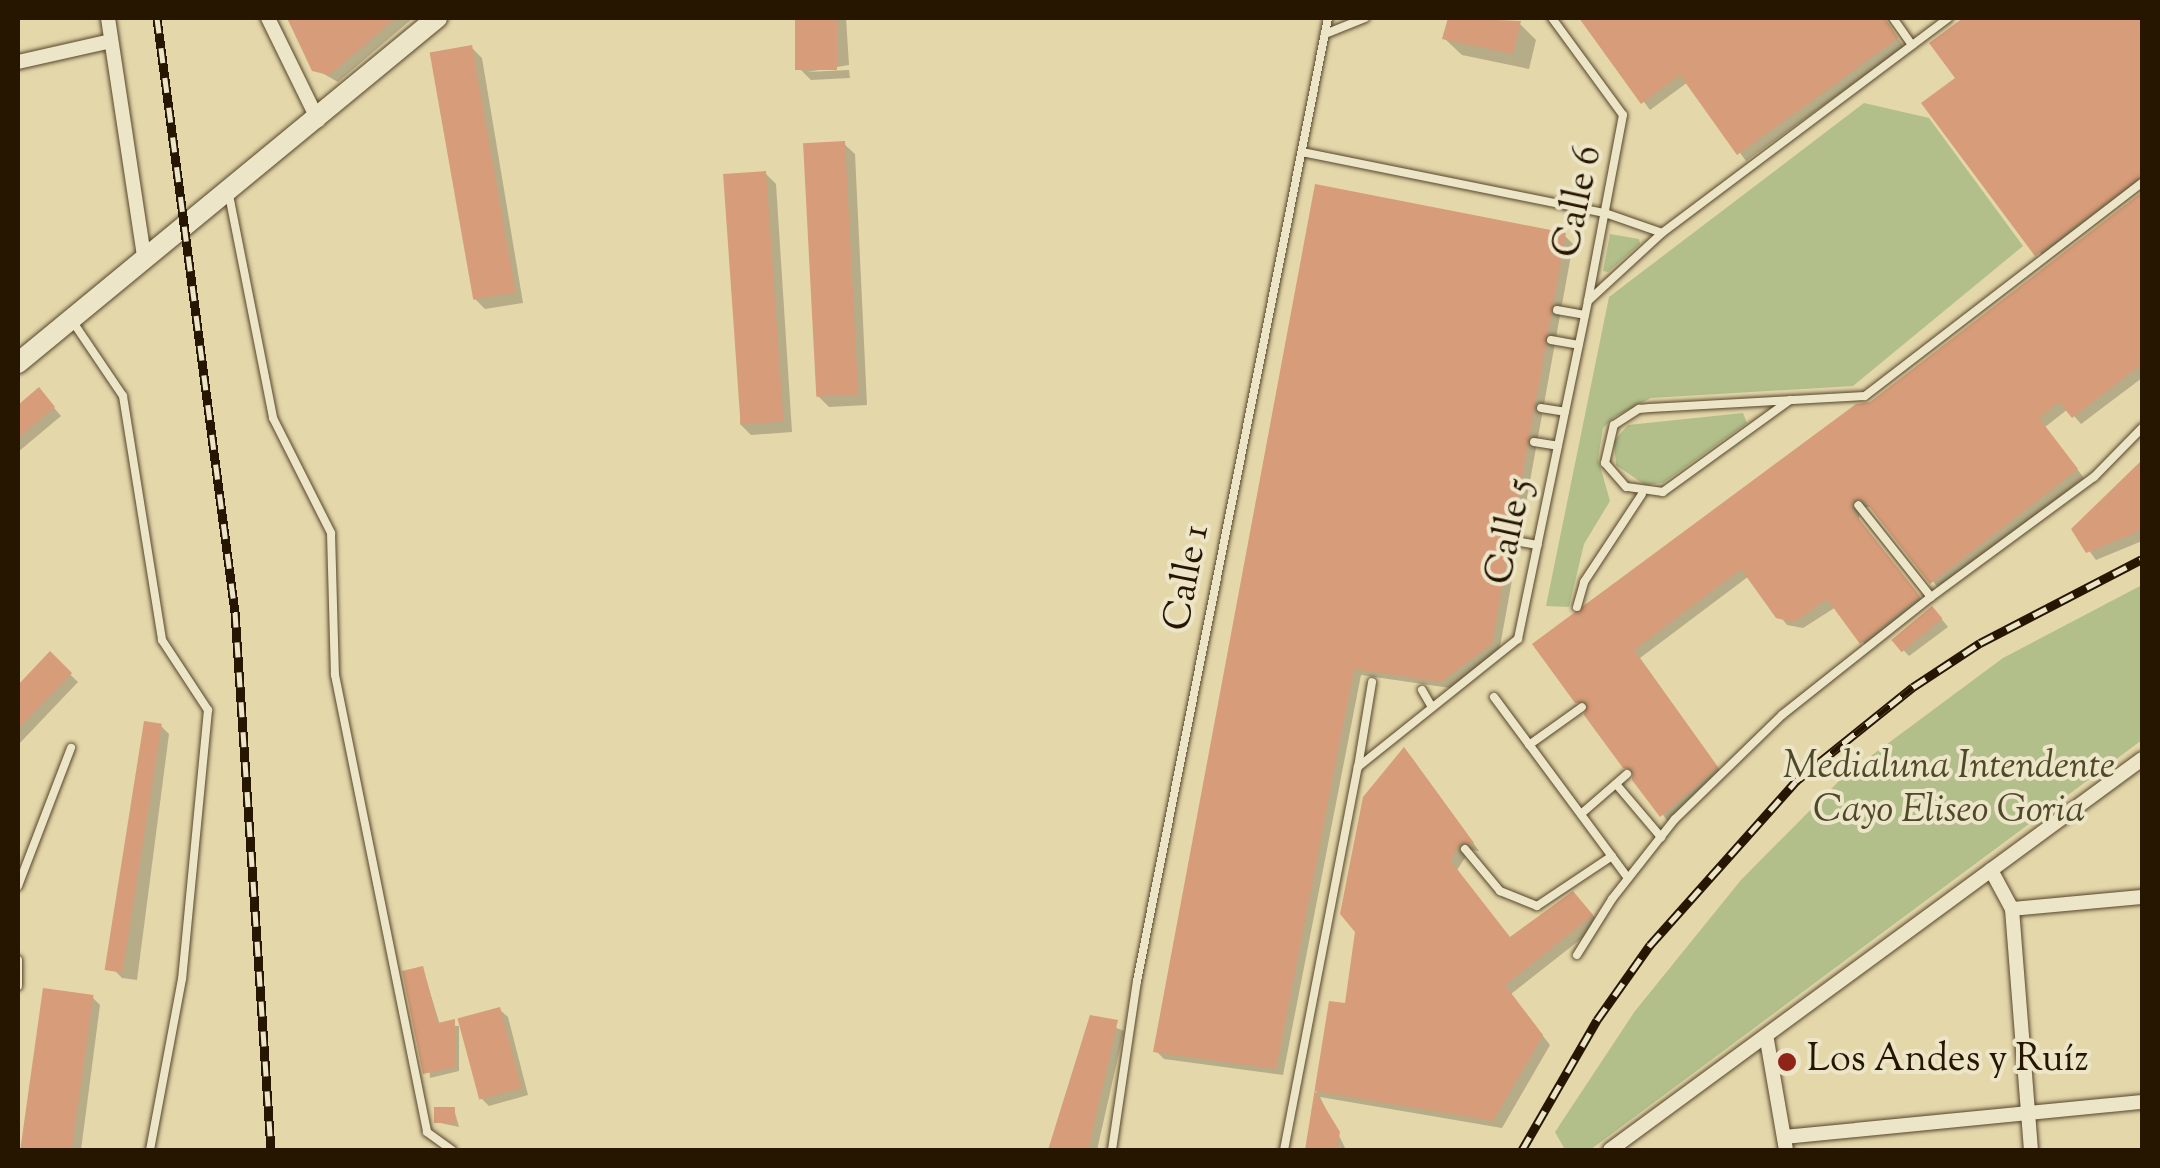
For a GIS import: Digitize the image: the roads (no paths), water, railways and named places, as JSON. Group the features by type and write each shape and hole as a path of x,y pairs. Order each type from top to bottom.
{"street":[{"path":"108,18 144,257"},
{"path":"268,18 318,120"},
{"path":"18,363 228,188 318,120 437,18"},
{"path":"18,62 112,41"},
{"path":"1610,1150 1767,1040 2142,759"},
{"path":"1991,870 2012,909 2030,1150"},
{"path":"2012,909 2142,897"},
{"path":"1767,1040 1785,1144 2142,1102"}],"lane":[{"name":"Calle 1","path":"1112,1150 1137,981 1328,18"},
{"path":"1325,34 1364,18"},
{"name":"Calle 6","path":"1552,18 1624,115 1588,301"},
{"path":"1894,18 1912,45"},
{"path":"1588,301 1662,233 1948,18"},
{"path":"1302,152 1604,212 1662,233"},
{"path":"1642,494 1612,476 1606,463 1608,436 1625,416 1650,408 1865,396 2142,182"},
{"path":"228,188 273,418 331,534 335,675 427,1132 452,1150"},
{"name":"Calle 5","path":"1358,767 1518,639 1588,301"},
{"path":"1557,310 1585,315"},
{"path":"70,318 123,396 162,640 208,710 182,979 150,1150"},
{"path":"1551,340 1579,345"},
{"path":"1577,607 1584,582 1642,494 1674,486 1790,400"},
{"path":"1542,408 1565,412"},
{"path":"1577,955 1628,878 1661,837 1782,715 1930,597 2094,477 2142,428"},
{"path":"1534,442 1558,446"},
{"path":"1858,505 1930,597"},
{"path":"1515,541 1538,545"},
{"path":"1284,1150 1372,682"},
{"path":"1422,690 1432,707"},
{"path":"1494,697 1628,878"},
{"path":"1530,745 1582,707"},
{"path":"18,886 71,748"},
{"path":"1581,814 1627,774"},
{"path":"1616,784 1661,837"},
{"path":"1465,850 1500,891 1538,906 1612,856"},
{"path":"18,960 18,986"}],"railway":[{"path":"157,18 235,612 271,1150"},
{"path":"1522,1150 1597,1020 1650,945 1796,781 1913,687 1980,643 2142,559"}],"place":[{"name":"Los Andes y Ruíz","path":"1787,1062"}],"park label":[{"name":"Medialuna Intendente Cayo Eliseo Goria","path":"1949,791"}]}
